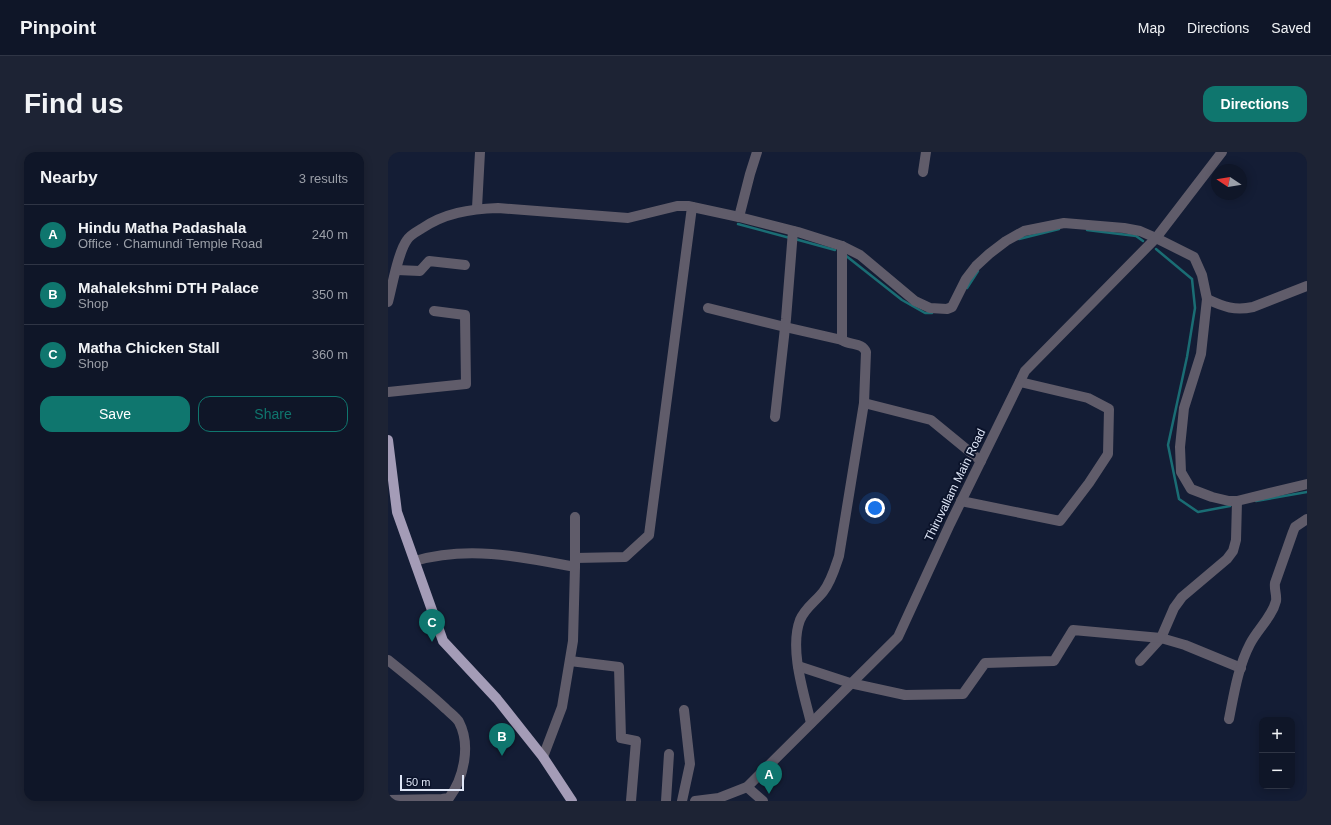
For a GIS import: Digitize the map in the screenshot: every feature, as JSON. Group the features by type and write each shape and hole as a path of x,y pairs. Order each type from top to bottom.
{"main road":[{"path":"388,440 397,512 443,641 497,699 543,757 572,801"}],"street":[{"path":"477,208 480,152"},
{"path":"739,217 757,152"},
{"path":"923,172 926,152"},
{"name":"Thiruvallam Main Road","path":"695,801 719,798 746,787 898,636 961,501 1025,371 1156,238 1222,152"},
{"path":"388,302 403,248 410,236 444,216 477,208 498,208 628,218 677,206 692,207 739,217 842,246 860,255 915,301 930,308 947,309 952,307 966,279 976,266 988,254 1006,241 1024,231 1064,223 1092,224 1140,231 1194,257 1202,275 1208,299 1201,354 1184,408 1180,447 1181,472 1191,489 1212,497 1229,501 1237,501 1307,484"},
{"path":"415,561 437,556 496,554 575,562 625,556 649,535 692,207"},
{"path":"775,417 785,327 793,231"},
{"path":"842,246 842,340"},
{"path":"396,270 420,271 429,261 465,265"},
{"path":"1208,299 1224,307 1244,309 1253,307 1307,286"},
{"path":"708,308 860,345 866,352 864,403 840,556 832,577 823,592 810,604 800,620 796,640 798,666 811,723"},
{"path":"388,392 466,384 466,315 434,311"},
{"path":"961,501 1060,521 1090,483 1108,454 1109,409 1088,398 1020,382"},
{"path":"864,403 931,420 981,461"},
{"path":"1140,661 1161,638 1174,608 1182,598 1234,551 1236,540 1237,501"},
{"path":"543,757 562,707 573,641 575,517"},
{"path":"1229,719 1241,668 1250,644 1271,612 1276,601 1275,583 1295,527 1307,519"},
{"path":"798,666 850,683 905,695 963,694 985,663 1054,661 1073,630 1161,638 1185,645 1241,668"},
{"path":"388,660 459,722 465,738 465,757 455,790 450,799 388,800"},
{"path":"570,661 619,667 621,738 636,741 631,801"},
{"path":"682,801 690,764 684,710"},
{"path":"666,801 669,754"},
{"path":"746,787 763,801"}],"waterway":[{"path":"738,224 790,238"},
{"path":"1019,239 1059,229"},
{"path":"1087,230 1136,236 1143,241"},
{"path":"795,239 835,250"},
{"path":"1156,249 1192,279 1195,308 1187,357 1168,445 1179,499 1198,512 1230,506"},
{"path":"845,255 902,300 925,313 932,313"},
{"path":"967,288 978,271"},
{"path":"1256,501 1307,492"}],"place":[{"name":"Matha Chicken Stall","path":"432,642"},
{"name":"Mahalekshmi DTH Palace","path":"502,756"},
{"name":"Hindu Matha Padashala","path":"769,794"}]}
